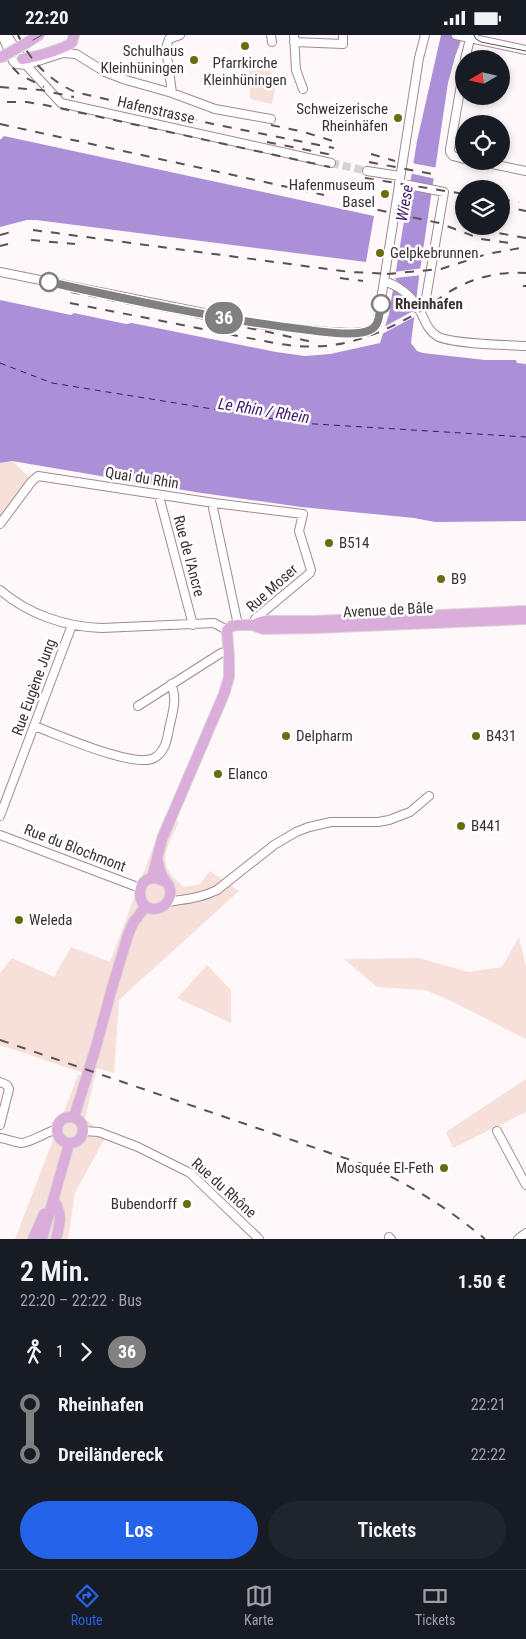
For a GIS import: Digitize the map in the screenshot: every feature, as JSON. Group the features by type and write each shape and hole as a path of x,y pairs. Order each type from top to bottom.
{"main road":[{"path":"0,58 39,35"},
{"path":"24,62 67,46 72,42 74,35"},
{"name":"Avenue de Bâle","path":"252,625 264,621 315,621 526,611"},
{"name":"Avenue de Bâle","path":"227,630 232,626 238,625 252,625 264,629 315,628 526,619"},
{"path":"152,878 166,830 224,694 229,677 227,630"},
{"path":"158,856 160,871 164,881"},
{"path":"152,878 158,878 169,886 169,897 160,908 146,906 140,898 140,888 143,883 152,878"},
{"path":"74,1117 128,935 133,923 146,906"},
{"path":"74,1117 83,1125 84,1131 82,1137 76,1143 69,1144 62,1141 57,1135 57,1129 60,1121 74,1117"},
{"path":"42,1239 69,1144"},
{"path":"33,1239 51,1197 55,1197"},
{"path":"55,1197 61,1219 56,1239"}],"street":[{"path":"2,35 16,64 63,53 76,54 105,72 126,80 172,93 215,109 271,119"},
{"name":"Hafenstrasse","path":"7,35 24,62 57,101 61,103 331,163"},
{"path":"172,93 166,48 169,37 180,35"},
{"path":"304,89 296,70 294,39 342,43 343,35"},
{"path":"456,35 526,50"},
{"path":"467,50 470,37"},
{"path":"0,272 258,324 341,333 366,332 374,327 378,319 388,282 419,58 424,39"},
{"path":"455,120 450,149 451,155 455,156"},
{"path":"510,168 526,171"},
{"path":"367,171 444,191 432,270 424,304 418,307"},
{"path":"388,282 396,285 418,307 428,327 436,336 444,339 526,346"},
{"name":"Quai du Rhin","path":"0,524 32,481 38,477 303,514"},
{"name":"Rue de l'Ancre","path":"160,495 193,625"},
{"path":"214,503 213,508 238,625"},
{"name":"Rue Moser","path":"252,625 255,619 310,573 311,570 300,531 303,514"},
{"path":"0,590 18,604 32,611 51,619 88,628 214,623 227,630"},
{"name":"Rue Eugène Jung","path":"0,816 72,625"},
{"path":"138,705 221,653 228,651"},
{"path":"34,727 108,753 138,761 148,760 162,752 166,745 175,700 171,684"},
{"path":"169,897 185,899 202,897 217,889 274,845 296,832 332,822 378,822 389,820 410,812 429,796"},
{"name":"Rue du Blochmont","path":"0,835 140,888"},
{"path":"0,1082 7,1085 9,1089 0,1125"},
{"path":"0,1138 21,1143 57,1129"},
{"name":"Rue du Rhône","path":"84,1131 99,1132 138,1147 190,1173 259,1239"},
{"path":"497,1131 526,1185"},
{"path":"518,1239 526,1233"}],"shaded area":[{"path":"271,69 271,84 276,85 272,104 250,99 249,71"},
{"path":"12,461 30,478 0,518 0,463"},
{"path":"165,815 179,822 165,857 169,871 175,879 184,887 200,884 210,871 239,891 119,1000 114,1073 97,1068 85,1119 106,1136 75,1193 68,1239 15,1239 78,1075 92,1076 0,1045 0,973 12,958 54,977 71,947 110,962"},
{"path":"519,937 526,967 526,1039 425,990 377,987 344,959 419,958 468,972 502,967"},
{"path":"207,965 231,990 231,1023 177,998"},
{"path":"526,1079 526,1112 453,1148 446,1132"}],"water":[{"name":"Le Rhin / Rhein","path":"441,35 463,35 458,50 455,50 448,83 411,343 417,351 423,353 485,360 516,360 517,363 526,364 526,521 435,522 414,518 301,507 195,492 12,461 0,463 0,300 71,315 74,313 126,324 132,323 276,352 305,356 330,354 380,343 389,314 417,141"},
{"path":"4,136 374,216 366,262 36,220 27,220 0,227 0,140"}],"pier":[{"path":"411,163 438,168 436,179 409,173"},
{"path":"423,268 422,275 395,278 415,298 419,299 415,310 398,291 391,290 394,272"},
{"path":"415,310 416,316 380,335 382,328"}],"ferry route":[{"path":"0,363 52,383 299,423 526,437"}],"tunnel":[{"path":"331,163 367,171"}],"tram line":[{"path":"0,59 42,35"},
{"path":"474,35 481,42 526,51"}],"railway":[{"path":"18,35 28,53 41,69 57,82 75,92 213,124 334,148"},
{"path":"0,55 20,75 44,87"},
{"path":"0,87 41,90 74,97"},
{"path":"7,102 27,102 45,105 330,167"},
{"path":"0,124 324,195"},
{"path":"271,125 333,141"},
{"path":"267,142 332,155"},
{"path":"371,154 395,161"},
{"path":"369,162 432,174"},
{"path":"365,178 455,193"},
{"path":"510,200 519,202"},
{"path":"360,206 439,223 481,239 516,244"},
{"path":"510,208 526,211"},
{"path":"33,230 350,272 393,274"},
{"path":"0,235 11,232"},
{"path":"509,235 526,238"},
{"path":"31,240 75,244"},
{"path":"0,246 8,244"},
{"path":"387,274 441,269 487,254 526,247"},
{"path":"70,303 274,343 294,346 330,345 348,342 382,331 421,311 458,287 476,279 496,274 526,273"},
{"path":"340,278 363,281"},
{"path":"61,282 277,323"},
{"path":"71,292 312,342"},
{"path":"0,1040 368,1166 429,1198 485,1239"}],"bus line":[{"name":"36","path":"49,282 258,324 341,333 371,330 377,324 381,304"}],"place":[{"name":"Pfarrkirche Kleinhüningen","path":"245,46"},
{"name":"Schulhaus Kleinhüningen","path":"194,60"},
{"name":"Schweizerische Rheinhäfen","path":"398,118"},
{"name":"Hafenmuseum Basel","path":"385,194"},
{"name":"Gelpkebrunnen","path":"380,253"},
{"name":"Rheinhafen","path":"381,304"},
{"name":"B514","path":"329,543"},
{"name":"B9","path":"441,579"},
{"name":"Delpharm","path":"286,736"},
{"name":"B431","path":"476,736"},
{"name":"Elanco","path":"218,774"},
{"name":"B441","path":"461,826"},
{"name":"Weleda","path":"19,920"},
{"name":"Mosquée El-Feth","path":"444,1168"},
{"name":"Bubendorff","path":"187,1204"}],"water label":[{"name":"Wiese","path":"404,203"}]}
